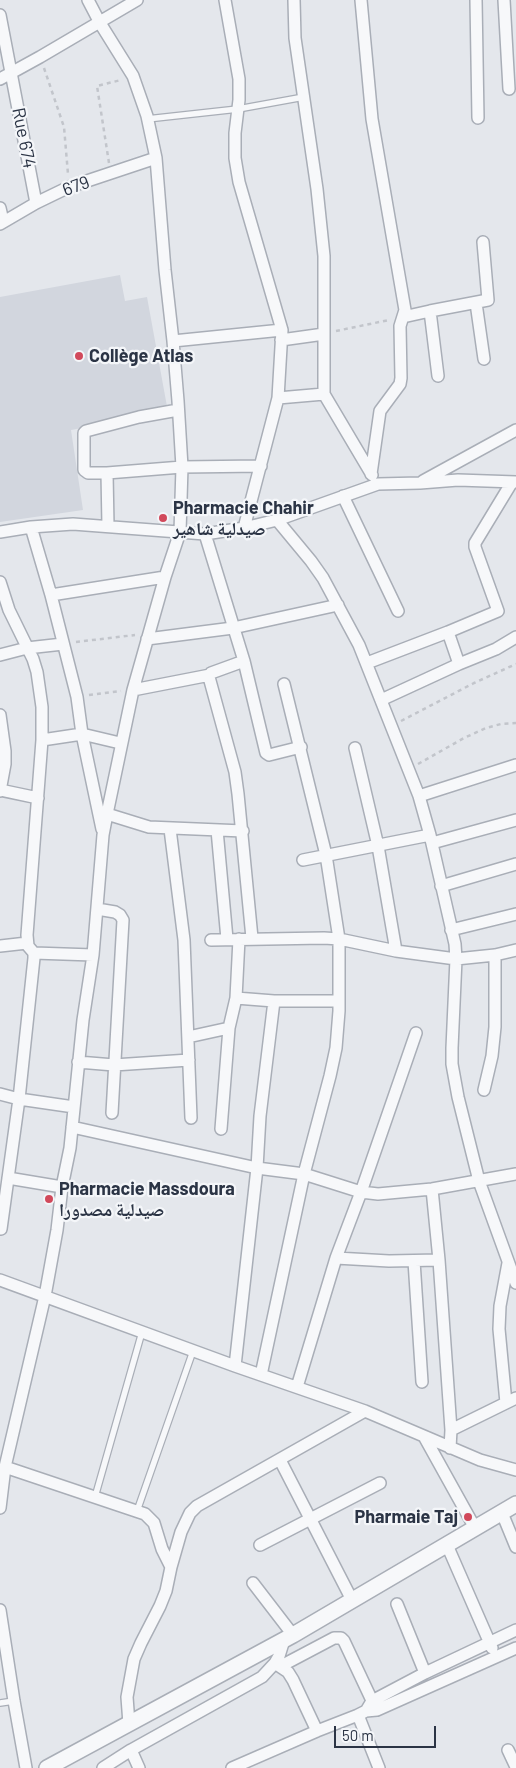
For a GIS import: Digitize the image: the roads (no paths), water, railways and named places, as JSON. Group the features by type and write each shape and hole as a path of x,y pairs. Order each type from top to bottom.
{"street":[{"path":"0,1508 5,1467 45,1296 57,1230 72,1127 78,1062 93,955 103,835 132,690 180,532 182,467 173,341 156,158 147,119 133,76 88,0"},
{"path":"0,79 137,0"},
{"path":"225,0 240,79 235,133 235,158 239,182 282,335 278,398 244,528"},
{"path":"294,0 295,38 317,189 324,256 324,394 378,484"},
{"path":"361,0 372,120 405,310 400,326 400,384 380,411 371,474"},
{"path":"476,0 478,118"},
{"path":"504,0 509,90"},
{"name":"Rue 674","path":"0,15 36,203"},
{"name":"679","path":"2,223 36,203 70,187 156,158"},
{"path":"0,208 2,223"},
{"path":"403,318 430,311 486,302 489,297 483,242"},
{"path":"476,303 484,358"},
{"path":"430,311 438,376"},
{"path":"173,341 324,334"},
{"path":"278,398 324,394"},
{"path":"178,410 139,416 86,431 84,433 84,470 88,473 107,473 182,467 260,466"},
{"path":"420,483 516,430"},
{"path":"107,473 108,526"},
{"path":"0,532 31,527 73,524 205,534 244,528 276,520 378,484 458,480 514,482"},
{"path":"366,663 498,611 475,544 514,482"},
{"path":"343,496 398,611"},
{"path":"276,520 310,561 338,605 359,644 419,796 431,839 456,959 452,1064 458,1097 479,1181 516,1283"},
{"path":"31,527 51,595 77,697 82,734 103,835"},
{"path":"205,534 244,661 266,754 301,748"},
{"path":"51,595 165,577"},
{"path":"0,582 9,610 33,659 40,687 42,708 42,740 27,943 34,953 31,1002 1,1228"},
{"path":"148,636 233,628 338,605"},
{"path":"448,632 459,664"},
{"path":"381,700 496,648 516,637"},
{"path":"0,655 27,648 64,644"},
{"path":"132,690 210,675 244,661"},
{"path":"210,675 235,772 243,831 252,938"},
{"path":"261,1375 304,1174 330,1076 339,1025 339,939 326,855 284,684"},
{"path":"0,715 5,764 0,790 38,798"},
{"path":"42,740 82,734 120,744"},
{"path":"355,748 378,846 396,951"},
{"path":"419,796 516,765"},
{"path":"107,814 148,827 243,831"},
{"path":"303,860 378,846 431,839 516,820"},
{"path":"170,829 184,940 191,1118"},
{"path":"217,830 226,939"},
{"path":"441,886 516,864"},
{"path":"97,909 120,914 123,920 112,1113"},
{"path":"451,930 516,914"},
{"path":"211,940 252,938 339,939 396,951 456,959 495,955 516,950"},
{"path":"221,1129 229,1028 236,998 239,939"},
{"path":"0,946 27,943"},
{"path":"34,953 93,955"},
{"path":"484,1090 492,1056 495,1027 495,955"},
{"path":"236,998 274,1001 339,1001"},
{"path":"235,1366 257,1168 260,1116 274,1001"},
{"path":"188,1037 229,1028"},
{"path":"297,1387 336,1258 416,1033"},
{"path":"78,1062 114,1065 189,1060"},
{"path":"0,1094 19,1099 74,1107"},
{"path":"72,1127 257,1168 304,1174 361,1192 386,1194 432,1189 516,1174"},
{"path":"8,1178 62,1187"},
{"path":"432,1189 451,1430 450,1448"},
{"path":"451,1430 511,1400 499,1329 506,1257 516,1250"},
{"path":"336,1258 439,1260"},
{"path":"414,1261 422,1382"},
{"path":"0,1280 193,1351 365,1411 424,1438 480,1460 516,1470"},
{"path":"129,1724 127,1697 134,1659 166,1591 181,1532 190,1512 197,1506 365,1411"},
{"path":"424,1438 475,1528"},
{"path":"280,1460 352,1600"},
{"path":"5,1467 149,1516 171,1568"},
{"path":"260,1545 380,1482"},
{"path":"47,1768 63,1764 129,1724 288,1637 516,1504"},
{"path":"502,1513 516,1547"},
{"path":"447,1545 496,1657"},
{"path":"253,1583 288,1637"},
{"path":"397,1604 425,1673"},
{"path":"0,1610 26,1768"},
{"path":"368,1709 425,1673 516,1630"},
{"path":"278,1665 279,1656 288,1637"},
{"path":"103,1768 278,1665 334,1638 341,1638 344,1640 368,1709 379,1768"},
{"path":"232,1768 516,1648"},
{"path":"278,1665 288,1672 293,1680 317,1731"},
{"path":"131,1750 138,1768"},
{"path":"508,1750 516,1767"}],"lane":[{"path":"147,119 238,109 304,97"},
{"path":"95,1497 142,1332"},
{"path":"137,1511 193,1351"},
{"path":"0,1703 14,1701"}],"place":[{"name":"Collège Atlas","path":"79,356"},
{"name":"Pharmacie Chahir صيدلية شاهير","path":"163,518"},
{"name":"Pharmacie Massdoura صيدلية مصدورا","path":"49,1199"},
{"name":"Pharmaie Taj","path":"468,1517"}]}
